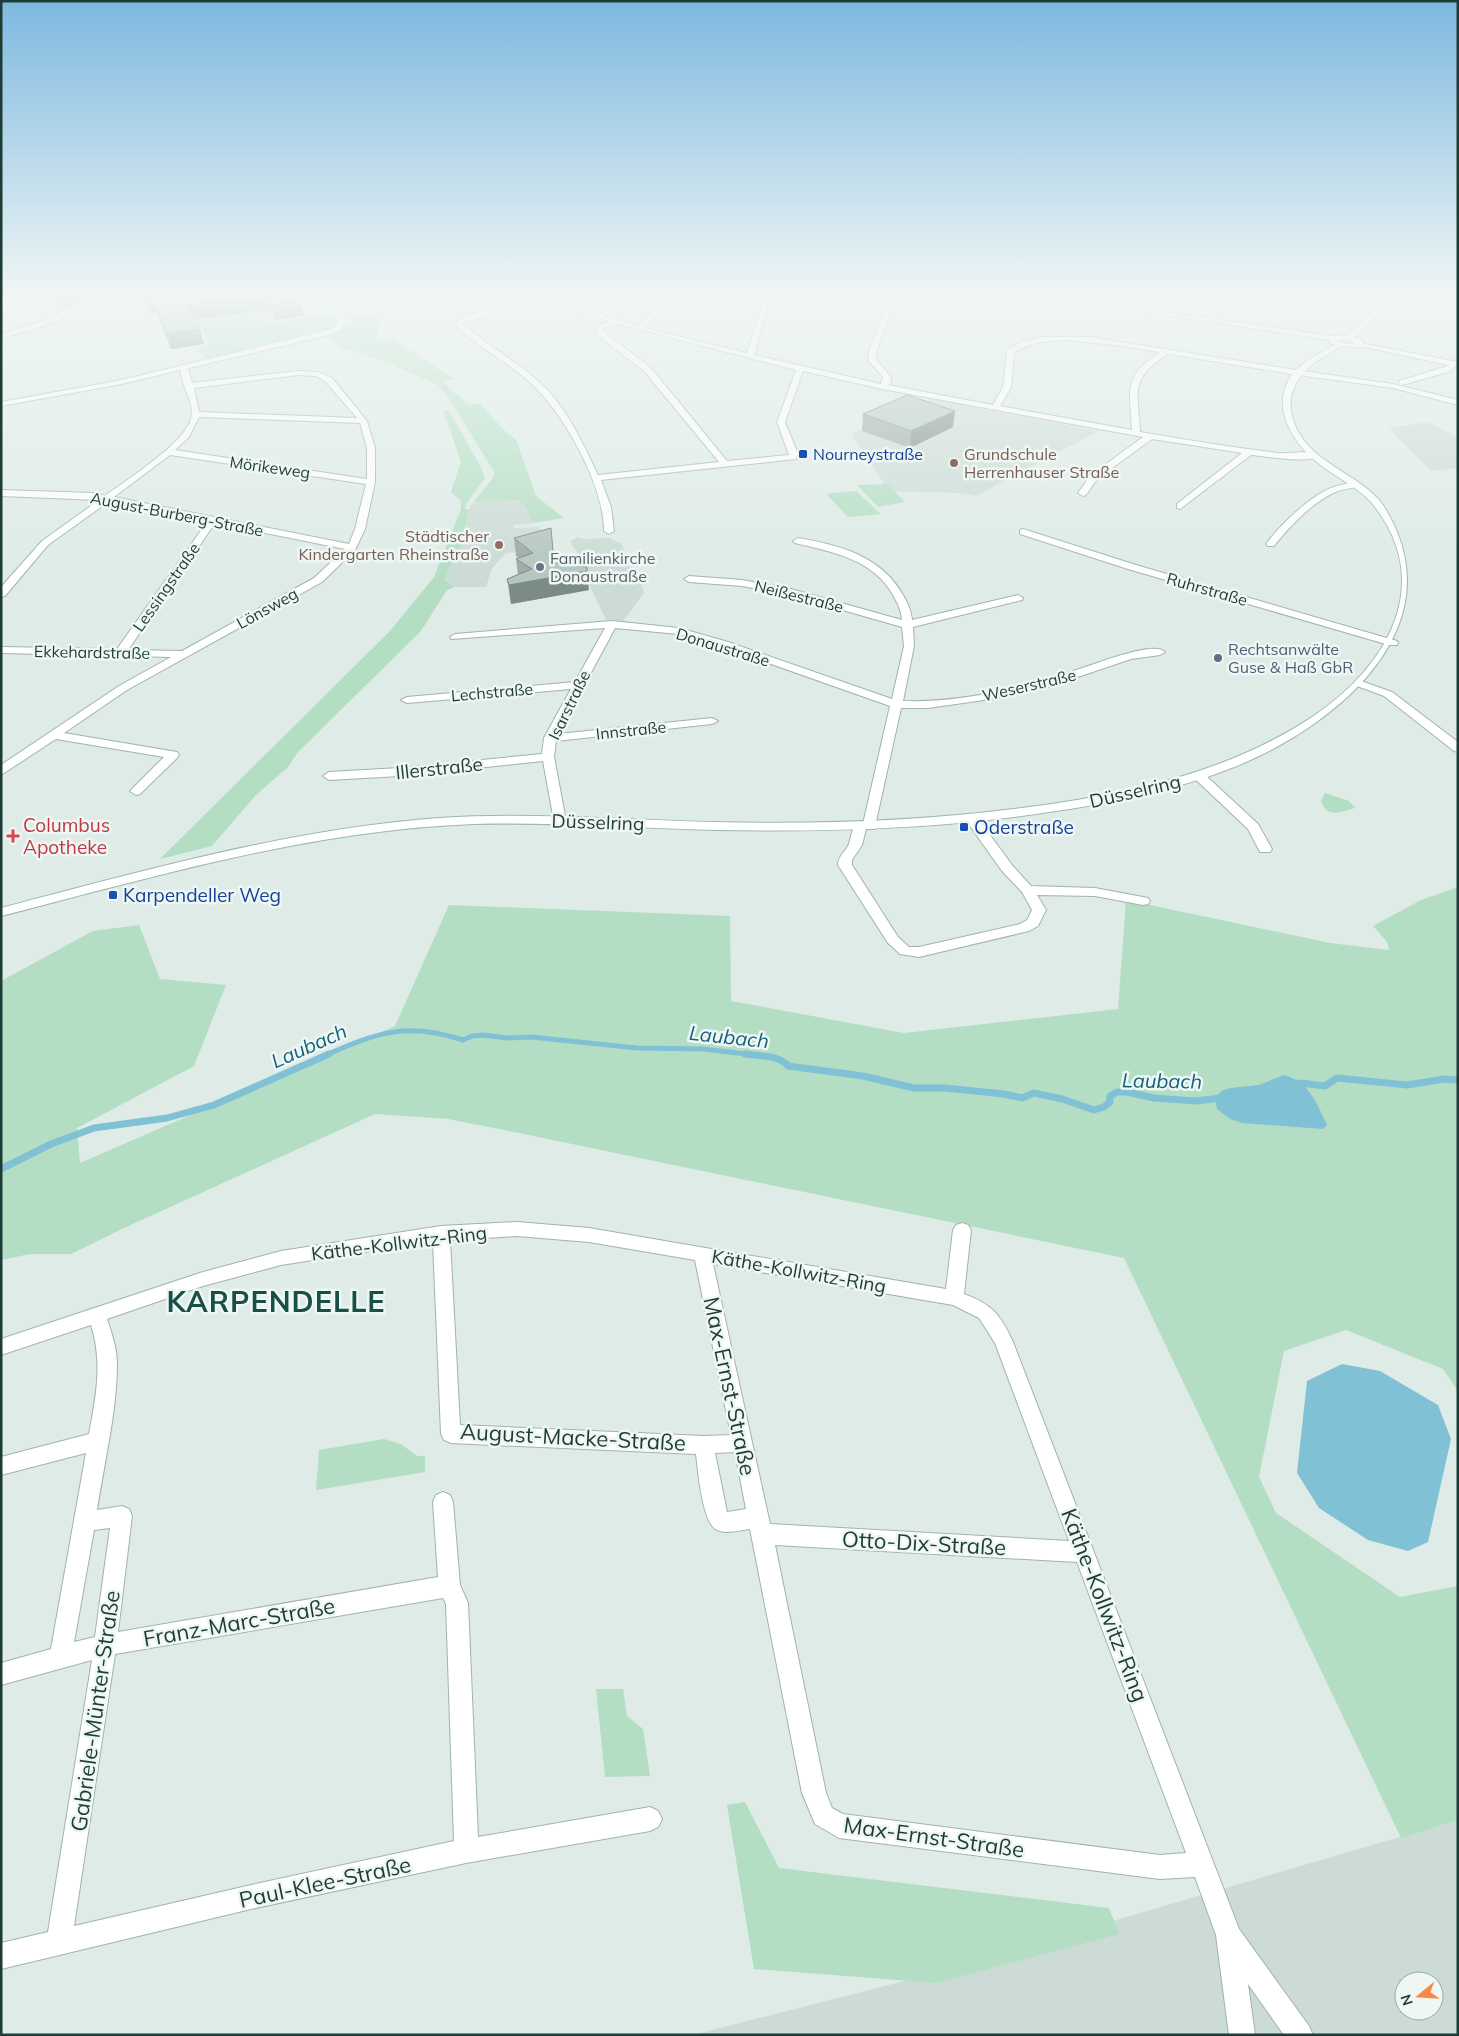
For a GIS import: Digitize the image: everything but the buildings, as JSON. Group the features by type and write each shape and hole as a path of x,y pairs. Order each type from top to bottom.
{"street":[{"path":"1,404 84,390"},
{"path":"1,594 45,543 169,452 186,434 194,423 196,414 191,390"},
{"name":"Lönsweg","path":"1,771 123,688 318,580 352,548 360,529 371,482 370,448 363,421 337,390"},
{"path":"542,390 556,405 577,436 610,518 609,531"},
{"path":"665,390 721,457 724,464"},
{"path":"595,478 793,457 794,454 781,422 792,390"},
{"path":"898,390 1136,434 1249,452 1284,456 1314,456"},
{"path":"995,408 1006,390"},
{"path":"1134,390 1136,434"},
{"name":"Düsselring","path":"1,912 199,861 286,841 391,826 461,821 560,821 716,826 865,826 971,819 1022,813 1132,795 1199,776 1245,758 1290,736 1329,711 1361,684 1393,643 1408,606 1408,570 1402,547 1393,527 1380,507 1314,456 1296,436 1288,415 1289,390"},
{"path":"1407,390 1458,404"},
{"path":"196,414 363,421"},
{"path":"1083,493 1094,477 1150,436"},
{"name":"Mörikeweg","path":"169,452 371,482"},
{"path":"1180,506 1249,452"},
{"path":"1271,544 1280,532 1328,493 1340,488 1354,486"},
{"name":"August-Burberg-Straße","path":"1,493 93,496 352,548"},
{"name":"Lessingstraße","path":"120,652 212,521"},
{"name":"Ruhrstraße","path":"1023,532 1141,570 1393,643"},
{"path":"798,541 839,550 865,561 890,581 906,610 909,646 895,704 865,826 845,860 845,865 893,940 905,951 919,952 1024,928 1033,923 1039,910 1027,890 995,852 971,819"},
{"name":"Neißestraße","path":"688,579 742,583 791,592 906,625"},
{"path":"906,625 1018,598"},
{"name":"Donaustraße","path":"455,637 612,624 688,634 724,644 895,704"},
{"name":"Isarstraße","path":"560,821 548,757 550,738 577,685 612,624"},
{"name":"Ekkehardstraße","path":"1,650 183,654"},
{"name":"Weserstraße","path":"895,704 928,704 984,697 1048,684 1128,656 1160,652"},
{"path":"1361,684 1388,694 1458,748"},
{"name":"Lechstraße","path":"408,700 577,685"},
{"name":"Innstraße","path":"550,738 712,721"},
{"path":"53,736 173,756 136,791"},
{"name":"Illerstraße","path":"329,776 400,772 548,757"},
{"name":"Düsselring","path":"1199,776 1253,827 1265,850"},
{"path":"1027,890 1095,892 1143,901"},
{"name":"Käthe-Kollwitz-Ring","path":"1,1346 97,1316 203,1279 281,1258 441,1233 517,1229 589,1235 702,1254 954,1298 982,1308 994,1322 1008,1351 1229,1935 1242,2035"},
{"path":"954,1298 962,1230"},
{"name":"August-Macke-Straße","path":"441,1233 451,1434 704,1445 742,1443"},
{"name":"Max-Ernst-Straße","path":"702,1254 814,1793 823,1816 838,1826 1160,1868 1202,1864"},
{"name":"Gabriele-Münter-Straße","path":"62,1656 98,1441 108,1362 105,1341 97,1316"},
{"path":"1,1466 98,1441"},
{"name":"Max-Ernst-Straße","path":"704,1445 716,1514 722,1522 760,1526"},
{"path":"443,1502 449,1587 457,1603 466,1852"},
{"name":"Gabriele-Münter-Straße","path":"59,1942 105,1645 122,1516 85,1522"},
{"name":"Otto-Dix-Straße","path":"760,1526 1085,1552"},
{"name":"Franz-Marc-Straße","path":"1,1674 105,1645 426,1589 449,1587"},
{"name":"Paul-Klee-Straße","path":"1,1956 251,1897 466,1852 650,1820"},
{"name":"Käthe-Kollwitz-Ring","path":"1229,1935 1300,2035"}],"shaded area":[{"name":"Grundschule Herrenhauser Straße","path":"931,399 1099,431 976,496 959,493 889,491 851,434"},
{"path":"1428,422 1458,438 1458,468 1431,471 1389,428"},
{"name":"Städtischer Kindergarten Rheinstraße","path":"518,500 524,505 534,523 514,525 514,528 539,527 548,542 505,554 492,568 486,587 454,587 444,580 460,548 469,509 474,501"},
{"path":"578,537 585,539 611,538 622,544 630,569 636,571 644,593 623,621 606,620 588,582 588,563 581,559 570,541"},
{"path":"1458,1820 1458,2035 693,2035 928,1975"}],"green space":[{"path":"442,390 452,390 468,404 480,404 516,440 536,496 564,518 534,523 524,505 518,500 474,501 494,477 494,472"},
{"path":"443,410 449,411 482,469 485,478 466,504 465,509 469,509 460,548 444,580 454,587 447,590 421,631 298,752 288,767 255,796 212,846 160,859 391,630 434,577 461,509 461,501 451,492 461,462"},
{"path":"888,484 905,502 878,507 857,485"},
{"path":"856,491 881,514 848,517 826,494"},
{"path":"1325,793 1349,801 1355,808 1335,813 1327,810 1321,801"},
{"path":"1458,887 1458,1391 1443,1369 1346,1330 1284,1351 1259,1477 1276,1513 1400,1597 1458,1586 1458,1820 1401,1838 1124,1258 448,1119 375,1114 71,1254 30,1254 1,1260 1,981 93,931 139,925 160,979 226,985 194,1066 77,1128 80,1163 395,1026 449,905 730,916 731,1001 904,1033 1118,1009 1126,900 1330,943 1389,950 1387,942 1373,926 1421,900"},
{"path":"384,1439 401,1444 417,1456 425,1456 425,1472 316,1490 319,1450"},
{"path":"596,1689 623,1689 627,1716 643,1729 650,1776 605,1777"},
{"path":"745,1802 779,1868 1109,1908 1119,1934 936,1983 754,1969 727,1805"}],"water":[{"path":"1284,1075 1293,1078 1311,1094 1327,1125 1323,1129 1242,1123 1230,1119 1217,1109 1215,1097 1223,1090 1259,1085"},
{"path":"1342,1364 1380,1371 1438,1405 1451,1439 1428,1542 1408,1551 1368,1540 1319,1508 1297,1473 1307,1381"}],"waterway":[{"name":"Laubach","path":"326,1055 378,1035 409,1031 425,1032 463,1040 472,1036 483,1035 507,1038 531,1037 637,1048 703,1049 755,1055"},
{"name":"Laubach","path":"1,1169 51,1144 94,1128 167,1118 214,1105 329,1054"},
{"name":"Laubach","path":"745,1054 774,1058 788,1066 863,1076 914,1088 945,1088 1004,1094 1022,1098 1034,1093 1062,1099 1094,1110 1104,1107 1110,1102 1110,1096 1117,1092 1127,1092 1154,1098 1196,1101 1221,1098"},
{"name":"Laubach","path":"1294,1086 1300,1083 1325,1086 1337,1078 1407,1085 1444,1079 1458,1080"}],"place":[{"name":"Nourneystraße","path":"803,454"},
{"name":"Grundschule Herrenhauser Straße","path":"954,463"},
{"name":"Städtischer Kindergarten Rheinstraße","path":"499,545"},
{"name":"Familienkirche Donaustraße","path":"540,567"},
{"name":"Rechtsanwälte Guse & Haß GbR","path":"1218,658"},
{"name":"Oderstraße","path":"964,827"},
{"name":"Columbus Apotheke","path":"13,836"},
{"name":"Karpendeller Weg","path":"113,895"}],"district":[{"name":"KARPENDELLE","path":"276,1302"}]}
